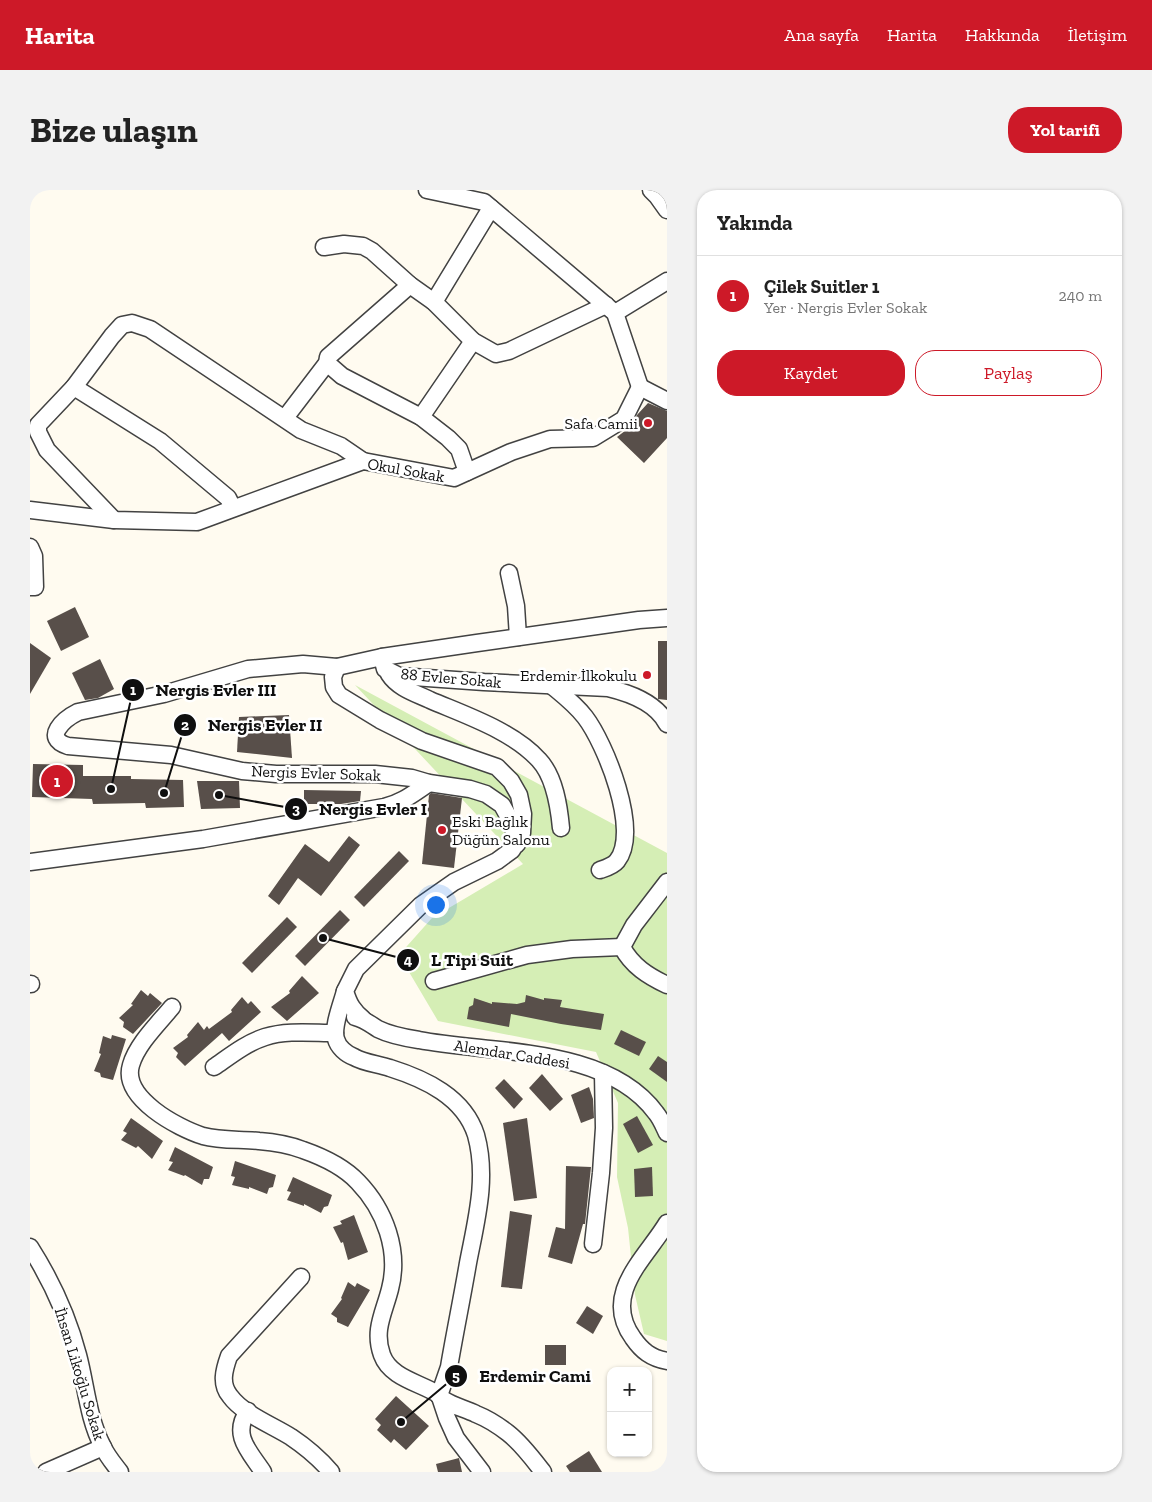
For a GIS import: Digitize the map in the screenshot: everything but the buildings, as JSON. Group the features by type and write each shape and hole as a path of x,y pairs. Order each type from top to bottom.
{"street":[{"path":"427,190 484,202 610,309 640,387 667,401"},
{"path":"650,190 658,196 667,210"},
{"path":"434,302 491,208"},
{"path":"324,247 344,244 363,246 372,251 410,285 434,302 473,341 496,354 509,351 610,309 667,281"},
{"path":"285,418 327,363 328,357 410,285"},
{"path":"114,520 48,450 38,432 38,425 74,387 122,325 132,323 150,329 301,430 340,446 363,461"},
{"path":"421,417 473,341"},
{"path":"327,363 342,376 421,417 448,438 458,450 467,472"},
{"path":"74,387 160,441 228,498 233,508"},
{"name":"Okul Sokak","path":"30,510 114,520 197,522 363,461 454,478 511,452 550,439 593,438 624,419 640,387"},
{"path":"30,547 34,556 35,587 30,586"},
{"path":"509,573 516,606 518,637"},
{"path":"482,1472 456,1438 440,1397 449,1367 481,1195 482,1165 475,1134 465,1112 446,1094 423,1080 354,1058 341,1049 336,1040 336,1028 345,991 356,969 421,906 454,882 497,861 512,850 522,833 523,814 519,795 511,781 497,767 422,741 380,720 339,695 334,687 333,677 337,667 384,663 518,637 639,620 667,618"},
{"path":"384,663 394,682 410,692 498,731 521,745 540,761 551,782 559,805 560,828"},
{"name":"88 Evler Sokak","path":"384,663 399,676 608,688 628,692 647,702 667,724"},
{"name":"Nergis Evler Sokak","path":"337,667 303,664 248,669 164,694 78,712 67,717 60,725 56,733 57,740 68,746 171,755 242,770 276,774 375,774 412,778 429,783 470,789 486,794 502,806 512,823 517,844"},
{"path":"551,685 585,717 613,769 625,832 623,848 618,860 612,866 600,870"},
{"path":"30,862 185,841 390,806 406,799 429,783"},
{"path":"622,947 634,925 667,882"},
{"path":"434,981 528,955 572,949 622,947"},
{"path":"622,947 628,957 641,971 667,985"},
{"path":"345,991 353,1011 363,1019"},
{"path":"172,1007 137,1051 130,1067 131,1081 138,1097 179,1125 204,1136 230,1140 261,1141 302,1150 332,1162 358,1182 379,1209 391,1238 394,1266 390,1289 378,1328 382,1356 390,1368 403,1377 445,1401 478,1415 508,1433 529,1454 543,1472"},
{"path":"214,1067 242,1048 264,1037 290,1032 336,1028 345,1017 354,1016 363,1019"},
{"name":"Alemdar Caddesi","path":"363,1019 380,1029 412,1038 567,1060 603,1073 620,1082 642,1098 657,1114 667,1133"},
{"path":"593,1244 604,1128 603,1073"},
{"path":"667,1223 662,1236 640,1259 631,1274 625,1288 622,1303 624,1319 629,1333 638,1345 646,1354 667,1361"},
{"name":"İhsan Likoğlu Sokak","path":"30,1247 45,1272 70,1329 78,1354 94,1425 103,1447 120,1472"},
{"path":"301,1277 229,1356 223,1371 224,1384 230,1396 248,1411 316,1455 332,1472"},
{"path":"248,1411 240,1424 240,1435 263,1472"},
{"path":"46,1472 103,1447"}],"green space":[{"path":"355,685 667,853 667,1341 644,1334 635,1295 628,1228 617,1177 618,1103 596,1052 438,1021 399,955 432,918 523,864"}],"place":[{"name":"Safa Camii","path":"648,423"},
{"name":"Erdemir İlkokulu","path":"647,675"},
{"name":"Çilek Suitler 1","path":"57,781"},
{"name":"Nergis Evler III","path":"111,789"},
{"name":"Nergis Evler II","path":"164,793"},
{"name":"Nergis Evler I","path":"219,795"},
{"name":"Eski Bağlık Düğün Salonu","path":"442,830"},
{"name":"L Tipi Suit","path":"323,938"},
{"name":"Erdemir Cami","path":"401,1422"}]}
